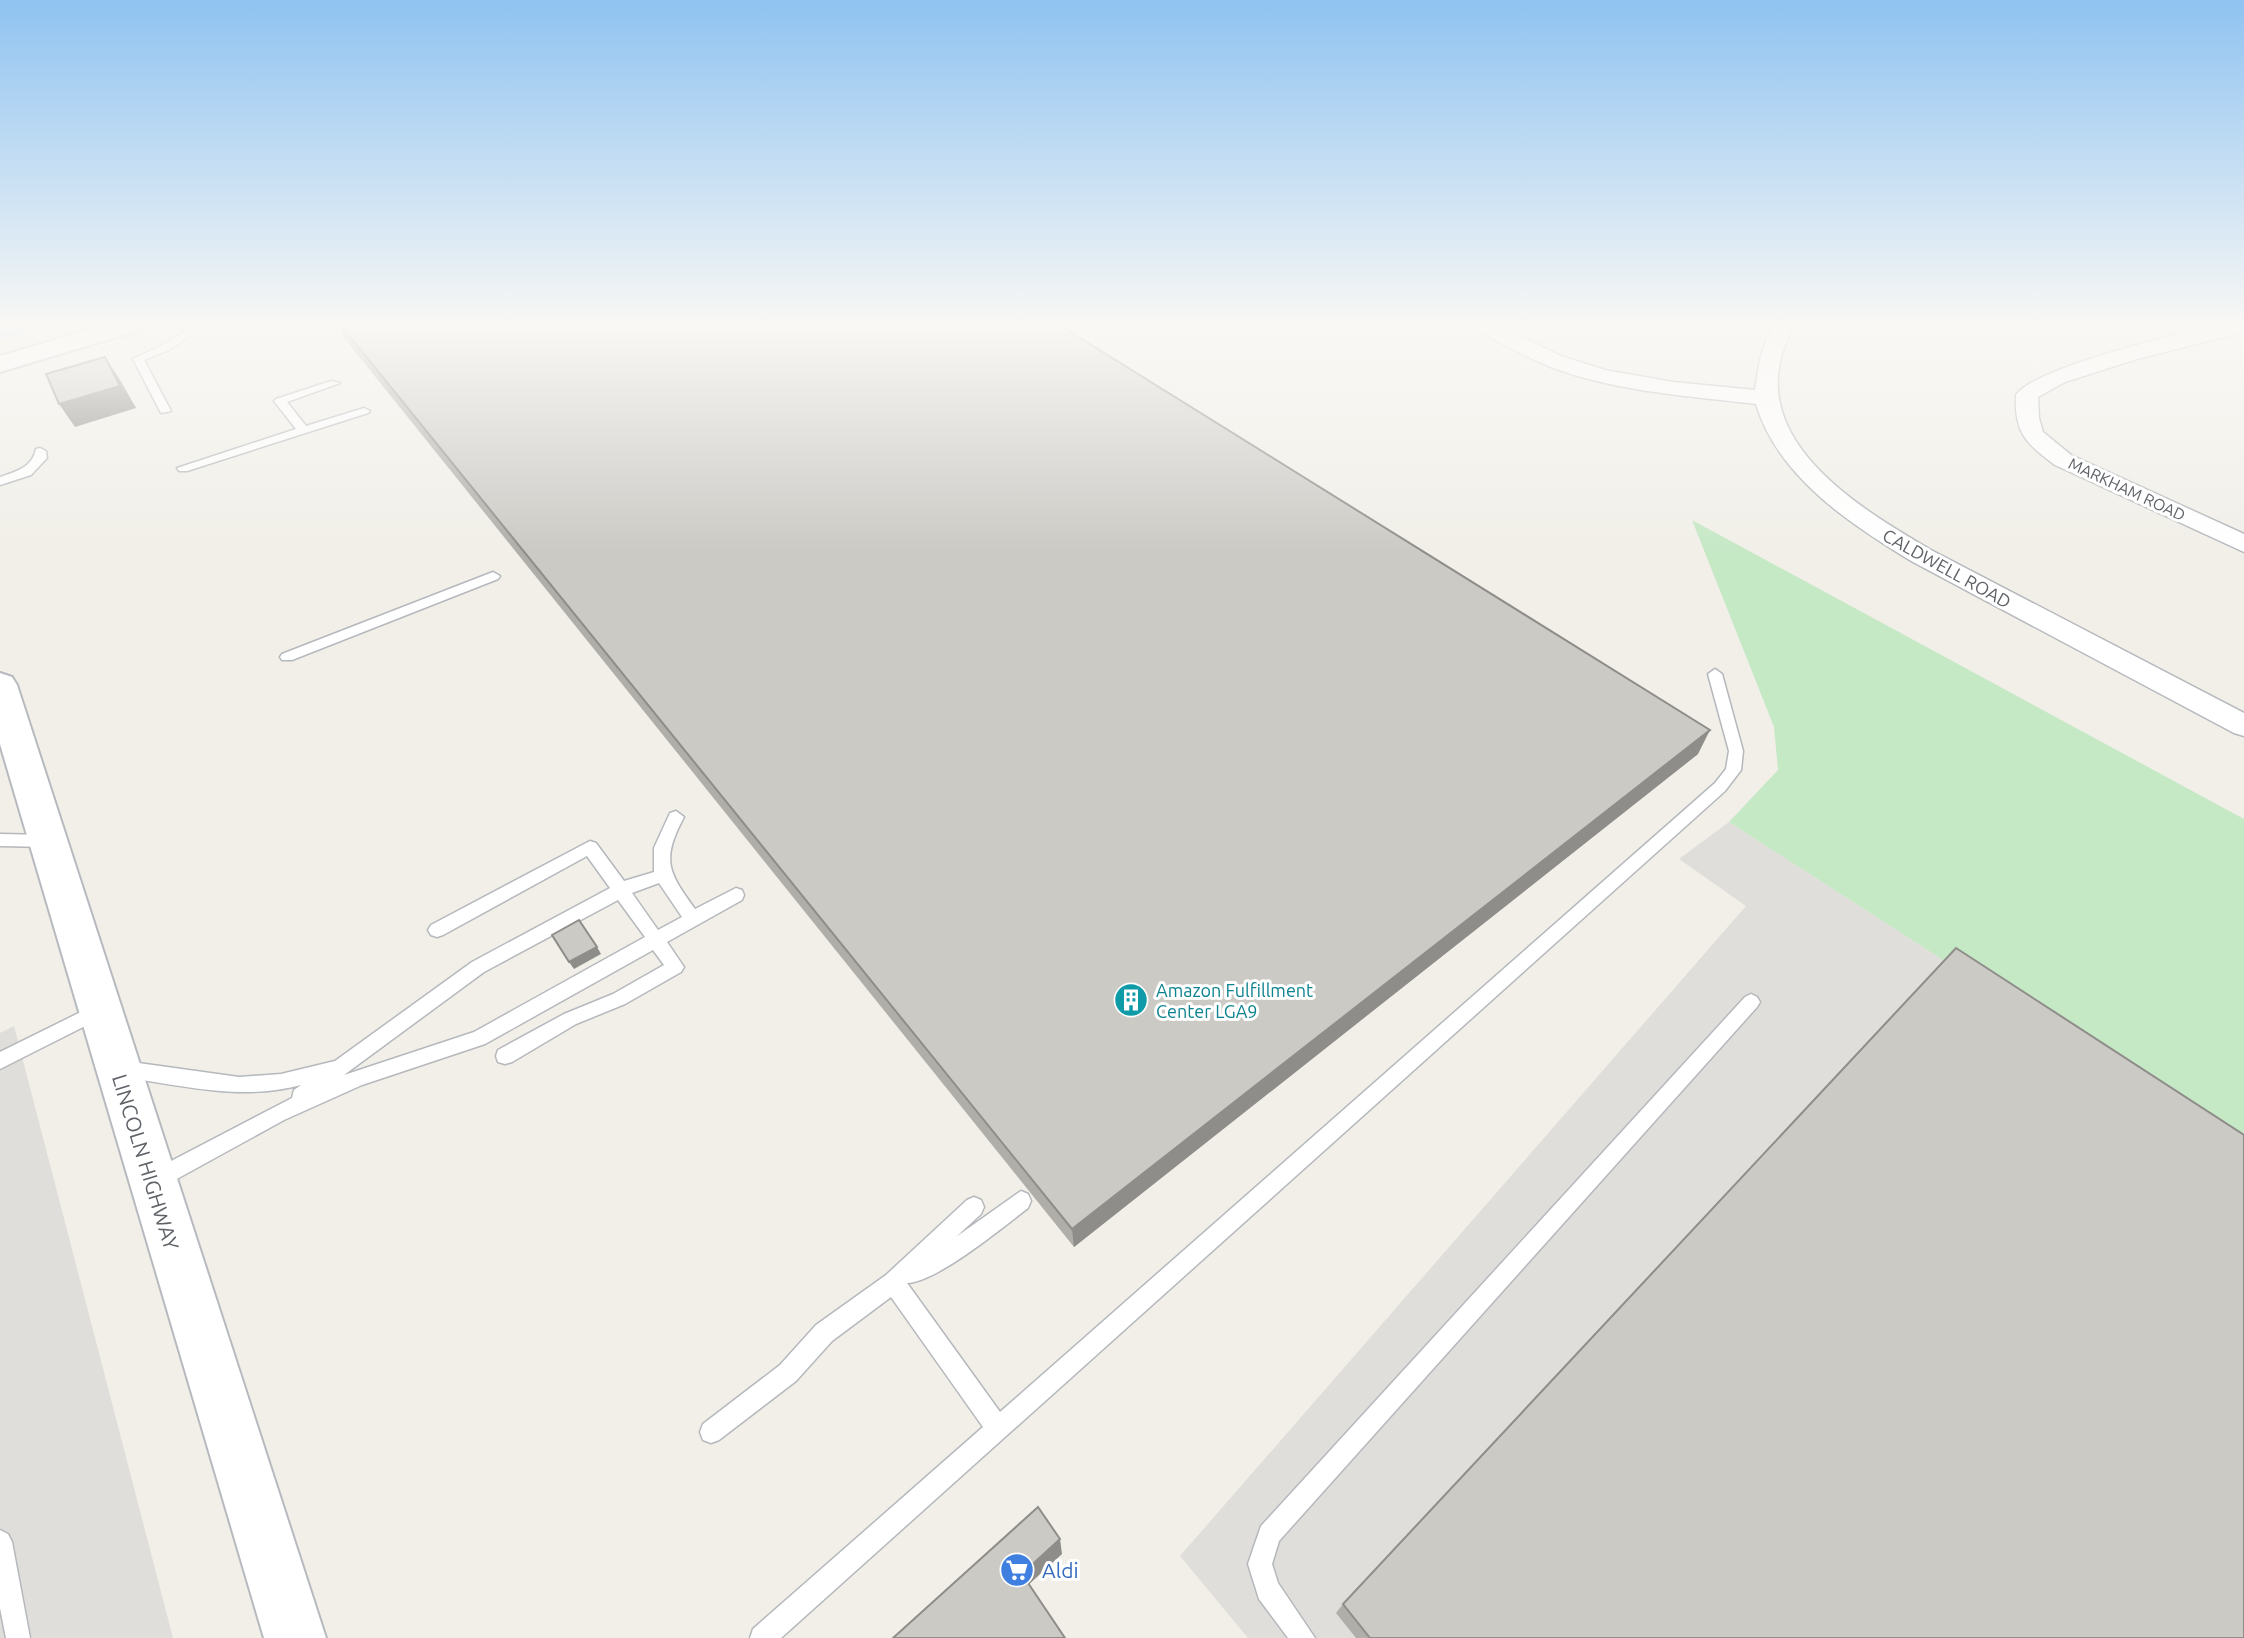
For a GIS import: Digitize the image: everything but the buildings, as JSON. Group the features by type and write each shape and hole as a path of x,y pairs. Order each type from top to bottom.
{"main road":[{"name":"LINCOLN HIGHWAY","path":"1,690 295,1638"}],"street":[{"name":"CALDWELL ROAD","path":"1767,399 1777,428 1805,467 1835,497 1876,530 2244,726"},
{"name":"MARKHAM ROAD","path":"2027,399 2027,426 2039,442 2063,460 2244,544"}],"lane":[{"path":"159,399 165,411"},
{"path":"285,399 280,401 304,431"},
{"path":"183,468 364,411"},
{"path":"0,481 33,469 40,458 40,452"},
{"path":"287,657 493,576"},
{"path":"762,1638 1720,787 1733,770 1736,751 1715,674"},
{"path":"676,817 663,838 660,851 663,876 692,919"},
{"path":"0,840 49,841"},
{"path":"437,930 500,899 590,847 675,967 619,999 591,1010 505,1056"},
{"path":"277,1114 478,967 637,882 663,876"},
{"path":"152,1182 277,1114 358,1078 479,1038 736,895"},
{"path":"1303,1638 1268,1590 1260,1564 1269,1534 1751,1002"},
{"path":"0,1061 101,1010"},
{"path":"118,1069 203,1082 250,1085 281,1082 345,1063"},
{"path":"893,1282 957,1250 1021,1201"},
{"path":"711,1432 788,1373 824,1333 893,1282 974,1206"},
{"path":"893,1282 998,1428"},
{"path":"0,1542 18,1638"}],"shaded area":[{"path":"1729,822 2244,1154 2244,1638 1248,1638 1180,1556 1746,906 1679,859"},
{"path":"14,1026 173,1638 0,1638 0,1033"}],"green space":[{"path":"1692,520 2244,819 2244,1154 1729,822 1778,770 1774,727"}],"place":[{"name":"Amazon Fulfillment Center LGA9","path":"1131,1000"},
{"name":"Aldi","path":"1017,1570"}]}
